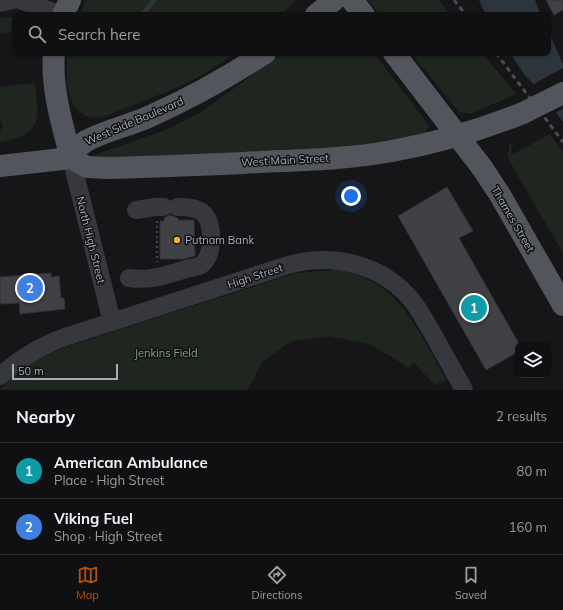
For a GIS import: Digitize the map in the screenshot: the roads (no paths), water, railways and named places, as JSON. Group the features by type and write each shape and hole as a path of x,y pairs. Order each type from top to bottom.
{"main road":[{"path":"64,12 70,0"},
{"path":"320,12 334,0"},
{"path":"352,0 362,12"},
{"path":"0,166 71,158 58,102 54,73 54,56"},
{"name":"West Side Boulevard","path":"71,158 79,146 86,141 145,119 180,102 216,83 260,56"},
{"name":"Thames Street","path":"396,56 458,136 494,186 563,306"},
{"name":"West Main Street","path":"71,158 85,166 98,168 155,167 292,160 384,153 458,136 490,126 522,113 563,93"}],"street":[{"path":"0,3 13,0"},
{"path":"20,0 54,12"},
{"name":"North High Street","path":"71,158 112,322"},
{"path":"129,278 140,280 154,278 201,265 209,256 211,246 210,228 204,214 193,208 166,211 154,207 136,210"},
{"name":"High Street","path":"0,376 9,367 35,349 65,337 295,263 323,260 353,263 368,268 384,276 408,296 419,310 464,390"}],"waterway":[{"path":"144,12 154,0"}],"railway":[{"path":"454,0 464,12"},
{"path":"498,56 563,142"}],"place":[{"name":"Putnam Bank","path":"177,240"},
{"name":"Viking Fuel","path":"30,288"},
{"name":"American Ambulance","path":"474,308"}],"park label":[{"name":"Jenkins Field","path":"166,353"}]}
